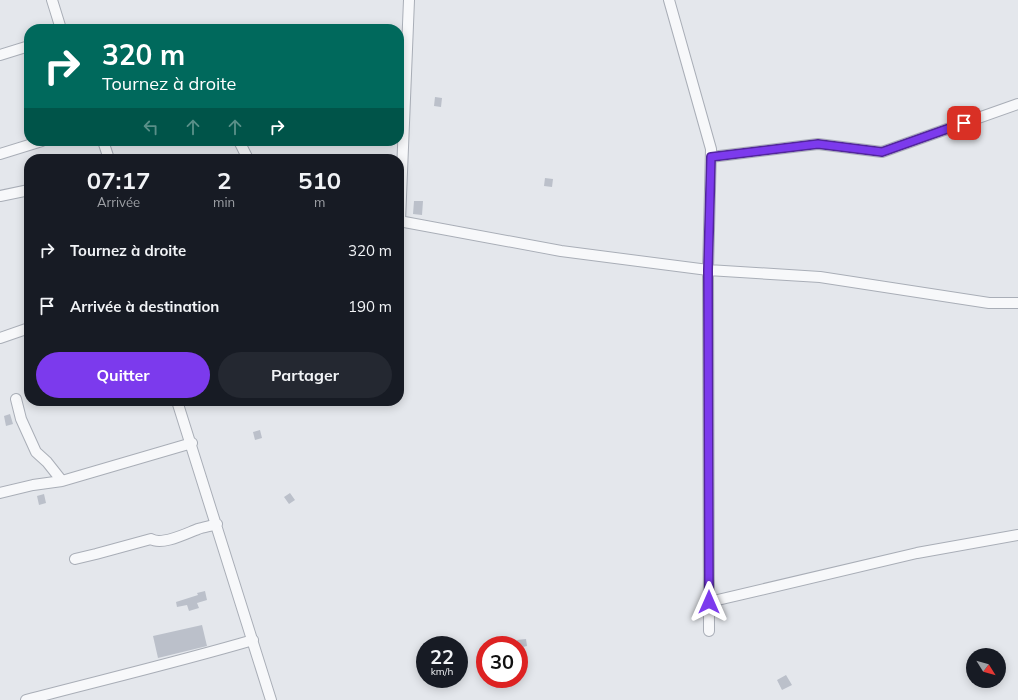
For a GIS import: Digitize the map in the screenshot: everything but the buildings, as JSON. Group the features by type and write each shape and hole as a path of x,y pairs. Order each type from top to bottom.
{"street":[{"path":"52,0 59,24"},
{"path":"404,123 409,0"},
{"path":"669,0 712,150 708,270 709,631"},
{"path":"0,55 24,48"},
{"path":"711,157 818,144 882,152 1018,104"},
{"path":"0,154 26,146"},
{"path":"0,196 24,191"},
{"path":"404,222 561,251 708,270 820,277 988,303 1018,303"},
{"path":"0,338 24,330"},
{"path":"16,399 21,419 36,452 48,462 62,481"},
{"path":"179,406 192,443 271,700"},
{"path":"0,494 33,485 62,481 192,443"},
{"path":"75,559 144,540 151,539 158,541 180,537 199,529 217,524"},
{"path":"709,602 917,553 1018,535"},
{"path":"26,700 186,659 253,640"}],"route":[{"path":"709,602 708,270 711,157 818,144 882,152 964,123"}]}
